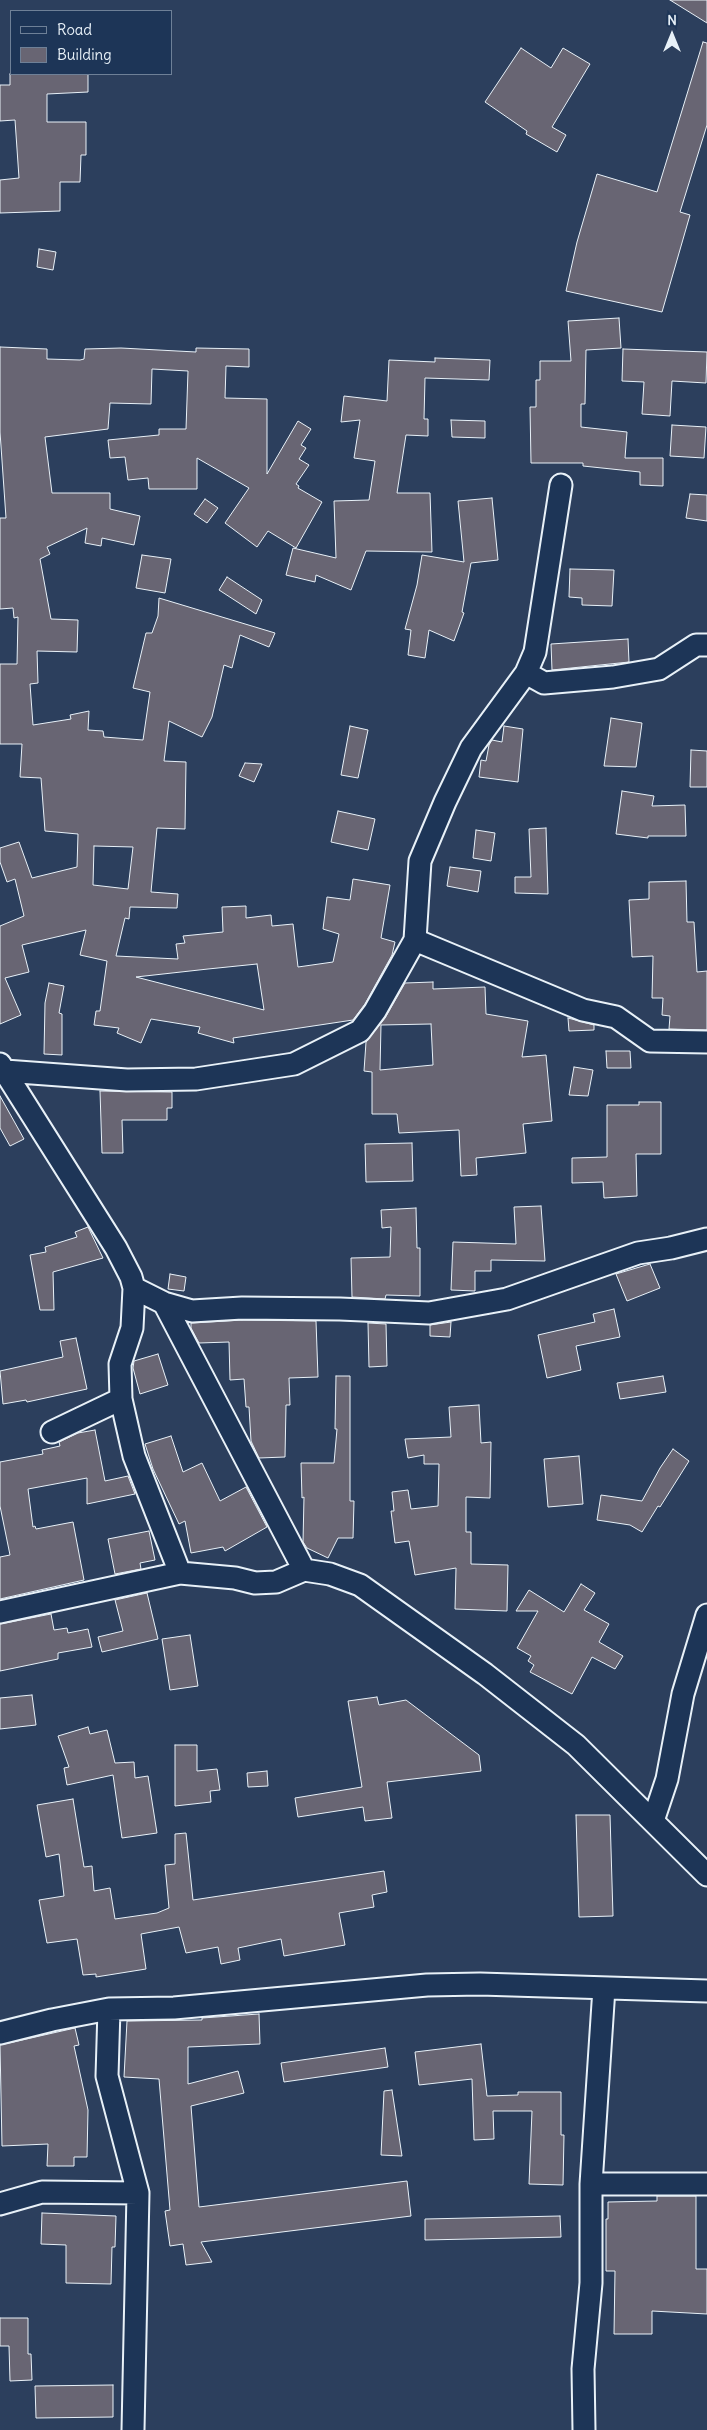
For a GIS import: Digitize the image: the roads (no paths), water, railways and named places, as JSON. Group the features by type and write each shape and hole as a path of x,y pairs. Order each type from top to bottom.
{"street":[{"path":"3,1068 126,1080 196,1079 294,1064 360,1031 375,1011 415,940 420,862 445,802 471,748 526,673 535,652 539,636 561,484"},
{"path":"526,673 544,683 613,678 659,669 696,645 707,645"},
{"path":"415,940 583,1010 616,1017 650,1041 707,1042"},
{"path":"3,1068 116,1248 134,1288 132,1328 120,1364 121,1399 134,1456 180,1573"},
{"path":"134,1288 164,1303 192,1311 242,1308 429,1313 507,1300 638,1252 671,1248 707,1239"},
{"path":"164,1303 304,1570"},
{"path":"52,1432 121,1399"},
{"path":"0,1612 180,1573 235,1578 255,1584 276,1582 304,1570 330,1574 360,1585 486,1674 576,1745 707,1875"},
{"path":"653,1821 667,1779 683,1694 707,1615"},
{"path":"0,2033 108,2009 174,2008 427,1985 480,1984 707,1991"},
{"path":"584,2430 583,2369 591,2283 591,2184 604,1988"},
{"path":"108,2009 107,2076 138,2193 133,2430"},
{"path":"591,2184 707,2184"},
{"path":"0,2204 42,2192 138,2193"}]}
